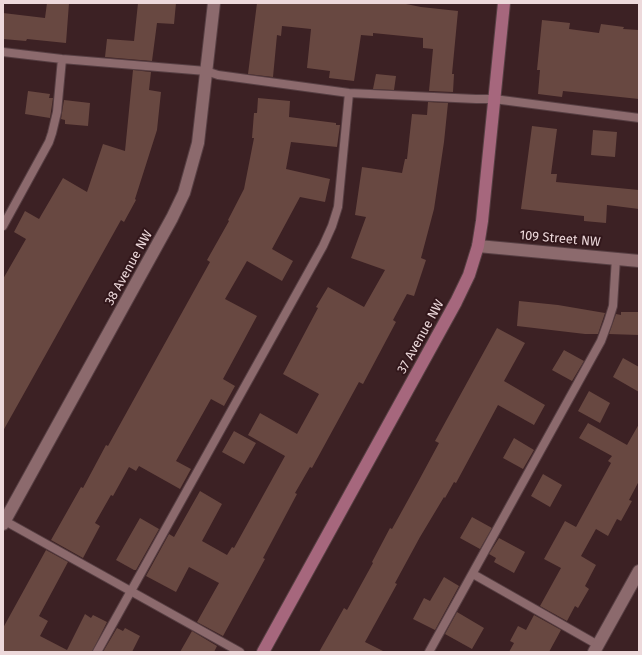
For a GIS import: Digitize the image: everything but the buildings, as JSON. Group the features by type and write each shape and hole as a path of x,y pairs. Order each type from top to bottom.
{"street":[{"name":"38 Avenue NW","path":"4,522 172,218 184,193 198,143 214,3"},
{"name":"37 Avenue NW","path":"263,652 456,302 469,275 478,246 504,3"},
{"name":"109 Street NW","path":"478,246 639,261"},
{"path":"596,649 639,571"}],"lane":[{"path":"3,52 62,59 206,71 218,75 349,93 476,100 494,99 639,118"},
{"path":"3,226 52,133 57,112 62,59"},
{"path":"97,652 323,246 332,226 338,207 349,93"},
{"path":"429,652 601,341 613,306 616,258"},
{"path":"4,522 240,652"},
{"path":"473,574 596,649"}]}
